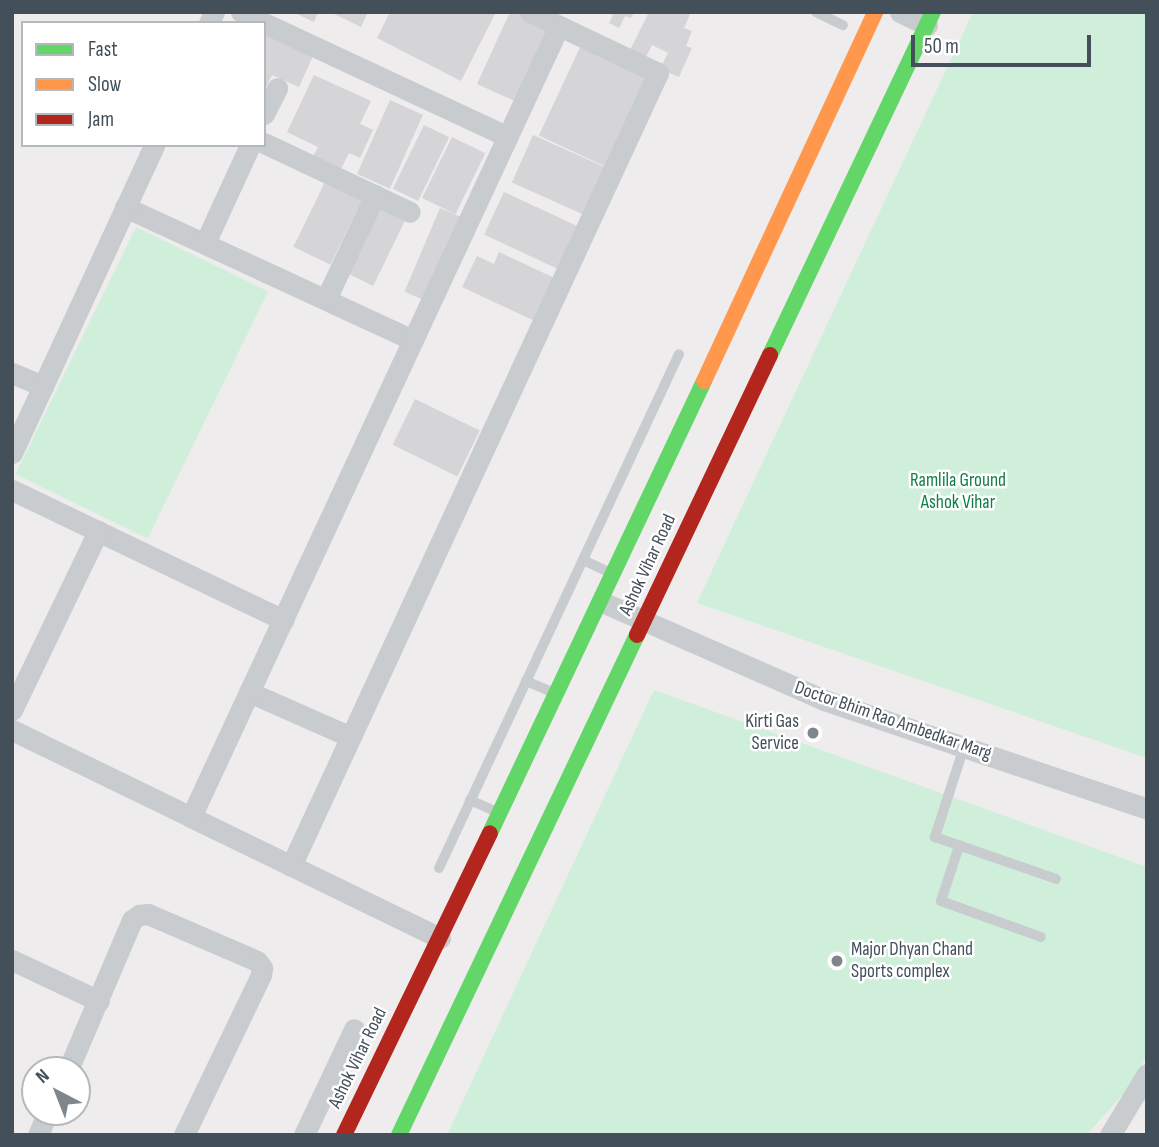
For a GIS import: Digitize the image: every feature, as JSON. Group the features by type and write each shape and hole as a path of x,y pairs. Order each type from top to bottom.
{"main road":[{"name":"Ashok Vihar Road","path":"344,1135 615,575 875,12"},
{"name":"Ashok Vihar Road","path":"399,1135 930,19"}],"street":[{"path":"241,12 260,21"},
{"path":"291,866 658,73 530,12"},
{"path":"900,12 930,19"},
{"path":"266,24 508,137"},
{"path":"191,817 559,26"},
{"path":"266,110 277,88"},
{"path":"266,144 410,212"},
{"path":"12,453 152,147"},
{"path":"205,243 249,147"},
{"path":"326,299 375,195"},
{"path":"125,207 413,340"},
{"path":"12,373 43,386"},
{"path":"12,491 283,620"},
{"path":"12,710 21,669 98,531"},
{"name":"Doctor Bhim Rao Ambedkar Marg","path":"602,602 824,700 1147,808"},
{"path":"249,692 351,737"},
{"path":"12,730 440,938"},
{"path":"74,1056 132,920 139,915 148,914 260,964 261,975 184,1135"},
{"path":"12,960 99,1001"},
{"path":"304,1135 354,1029"},
{"path":"1110,1135 1147,1074"}],"lane":[{"path":"816,12 843,25"},
{"path":"439,868 679,354"},
{"path":"583,560 615,575"},
{"path":"526,681 557,694"},
{"path":"964,747 935,838 1056,879"},
{"path":"470,800 500,813"},
{"path":"959,846 941,901 1041,937"}],"green space":[{"name":"Ramlila Ground Ashok Vihar","path":"973,12 1147,12 1147,758 697,603"},
{"path":"136,227 268,291 148,539 15,474"},
{"name":"Major Dhyan Chand Sports complex","path":"654,690 1147,867 1147,1055 1130,1087 1086,1135 447,1135"}],"building":[{"path":"293,12 318,12 314,22"},
{"path":"330,12 368,12 361,27"},
{"path":"390,12 496,12 461,81 377,38"},
{"path":"510,12 521,12 554,27 519,103 477,84"},
{"path":"607,12 634,12 631,18 625,16 619,28 609,23 613,15"},
{"path":"649,12 691,12 684,28 692,31 686,46 692,48 679,77 660,69 668,53 652,45 645,59 629,52"},
{"path":"266,35 313,56 299,87 272,75 266,88"},
{"path":"582,43 652,76 609,168 539,135"},
{"path":"314,75 371,101 360,124 373,130 360,158 349,153 341,169 313,157 318,147 287,132"},
{"path":"390,100 423,115 390,189 357,174"},
{"path":"424,125 449,137 418,201 393,189"},
{"path":"533,135 605,167 584,215 512,183"},
{"path":"452,137 485,153 455,214 422,198"},
{"path":"325,182 362,200 330,265 293,247"},
{"path":"504,192 579,227 559,270 484,235"},
{"path":"380,208 405,220 373,286 348,274"},
{"path":"440,208 466,219 430,303 404,292"},
{"path":"499,252 559,280 539,323 462,287 477,256 494,264"},
{"path":"415,399 480,431 457,476 393,445"}],"traffic: fast":[{"path":"770,355 933,12"},
{"path":"490,833 704,381"},
{"path":"399,1135 637,635"}],"traffic: slow":[{"path":"704,381 875,12"}],"traffic: jam":[{"path":"637,635 770,355"},
{"path":"344,1135 490,833"}],"place":[{"name":"Kirti Gas Service","path":"813,733"},
{"name":"Major Dhyan Chand Sports complex","path":"837,961"}]}
